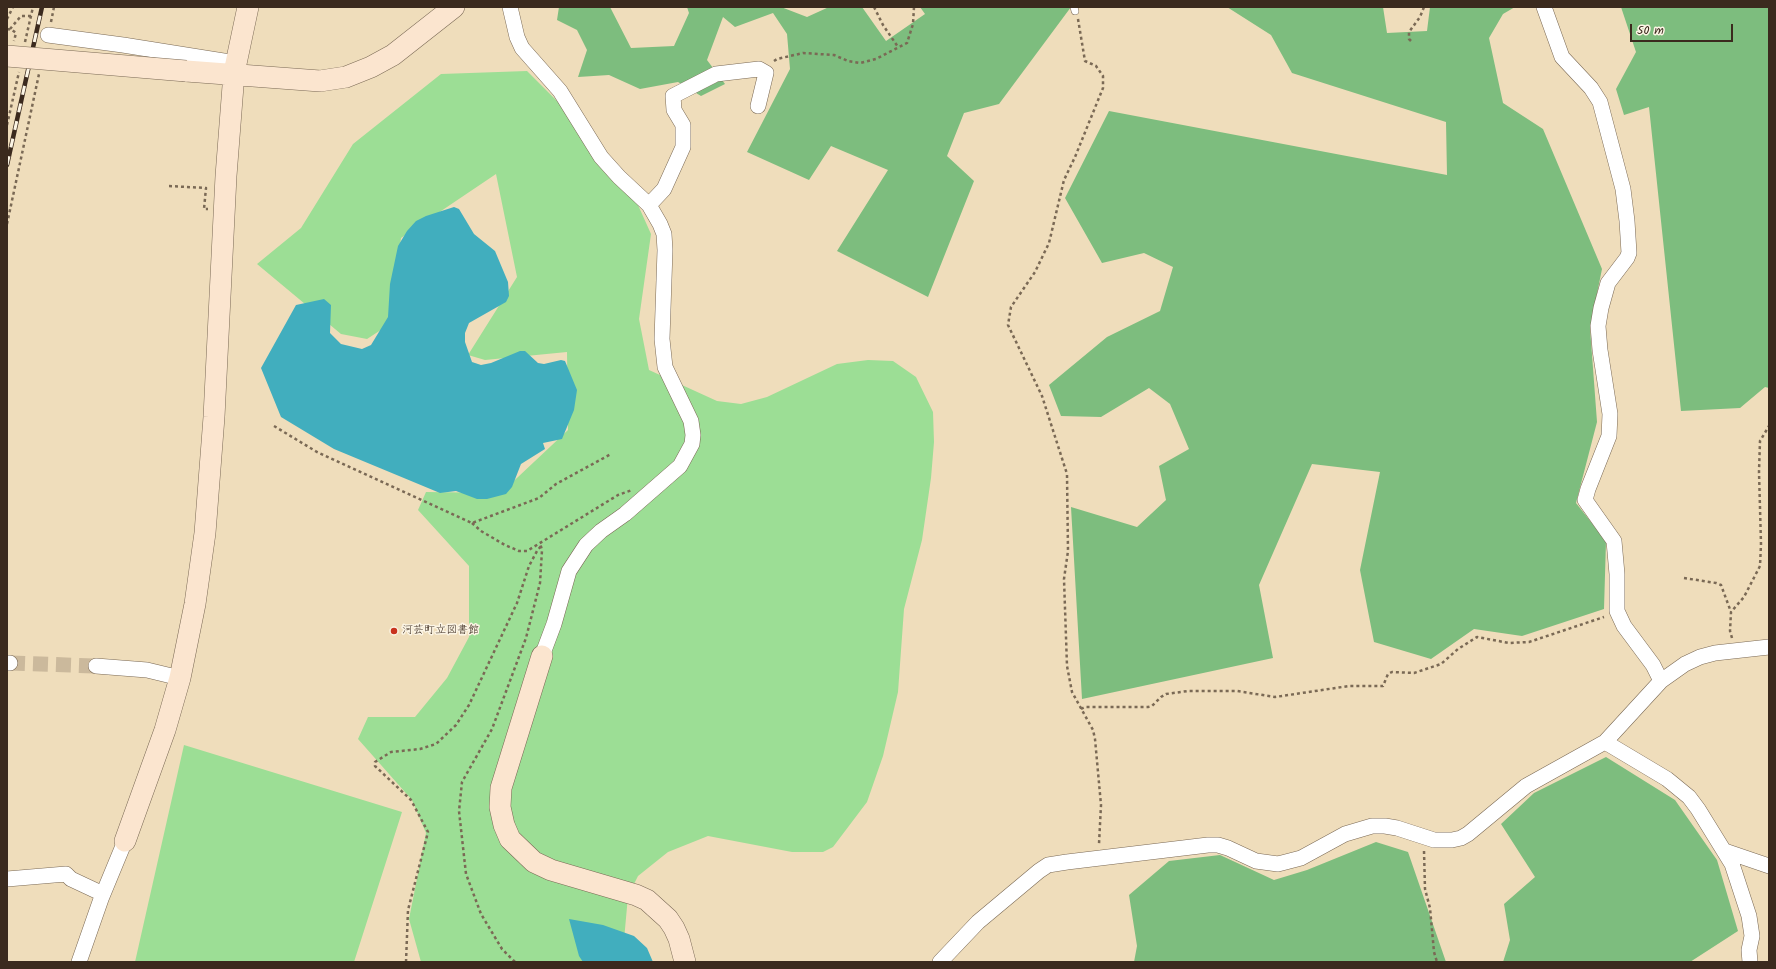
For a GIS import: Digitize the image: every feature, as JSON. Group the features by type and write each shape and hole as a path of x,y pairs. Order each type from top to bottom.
{"street":[{"path":"78,962 103,894 125,842 165,730 180,678 196,604 205,533 214,417 226,176 235,68 248,7"},
{"path":"48,35 123,45 235,68 320,81 346,77 371,67 393,55 454,7"},
{"path":"510,7 517,37 522,48 560,91 601,157 619,177 649,205 664,234 665,250 662,339 664,367 691,421 693,435 692,444 680,466 625,514 601,530 586,545 569,571 554,624 542,656 501,788 500,807 504,825 510,839 534,862 565,874 636,895 647,900 668,919 674,928 679,939 685,962"},
{"path":"1544,7 1562,57 1591,88 1600,102 1623,189 1629,246 1628,258 1608,283 1598,326 1600,350 1610,414 1609,436 1585,500 1614,541 1618,613 1624,626 1653,665 1662,680"},
{"path":"7,56 186,71 235,68"},
{"path":"649,205 664,189 683,147 683,125 674,110 673,96 716,74 760,69 766,73 758,106"},
{"path":"940,962 978,922 1048,865 1208,845 1218,845 1256,861 1278,864 1301,858 1345,834 1372,826 1398,828 1428,839 1452,840 1468,834 1526,786 1605,742 1662,680 1685,664 1700,657 1734,651 1769,648"},
{"path":"96,666 147,670 180,678"},
{"path":"1605,742 1667,779 1689,797 1725,850 1732,864 1749,916 1752,936 1749,950 1750,962"},
{"path":"1725,850 1769,866"},
{"path":"7,879 66,874 71,879 103,894"}],"path":[{"path":"7,19 13,7"},
{"path":"48,35 54,7"},
{"path":"874,7 883,25 898,47"},
{"path":"762,71 776,59 803,53 834,55 848,61 860,63 876,59 907,43 914,24 914,7"},
{"path":"1411,41 1409,39 1408,32 1420,17 1424,7"},
{"path":"1075,9 1079,22 1085,61 1096,66 1103,76 1103,88 1064,180 1049,243 1035,272 1011,307 1008,325 1042,396 1067,474 1068,551 1064,579 1067,666 1072,692 1093,730 1098,760 1101,805 1099,858"},
{"path":"10,30 21,16 31,16"},
{"path":"7,224 40,72"},
{"path":"169,186 206,188 204,208 211,209"},
{"path":"274,426 317,452 472,522 481,532 519,551 528,551 628,490 640,490 647,494"},
{"path":"1731,612 1744,597 1760,566 1760,441 1769,426"},
{"path":"472,522 539,498 556,484 611,454"},
{"path":"406,962 408,910 428,832 411,800 376,766 375,762 391,752 420,749 436,744 456,725 469,705 517,603 529,566 540,546"},
{"path":"1684,578 1716,582 1721,585 1731,612 1730,631 1734,651"},
{"path":"1081,709 1085,707 1148,707 1152,706 1166,694 1188,691 1237,691 1279,697 1349,686 1383,686 1388,674 1392,672 1414,673 1441,664 1458,649 1477,637 1509,643 1529,642 1618,613"},
{"path":"1428,839 1424,850 1425,889 1430,908 1434,952 1437,962"}],"green space":[{"path":"559,7 610,7 631,48 674,46 689,13 687,7 781,7 807,17 829,7 862,7 886,41 925,14 920,7 1071,7 999,104 964,113 947,156 974,181 928,297 837,251 888,170 831,146 809,180 747,152 790,69 787,34 773,13 735,27 723,17 707,60 725,84 701,96 678,82 640,89 609,75 578,77 587,50 577,30 557,20"},
{"path":"1227,7 1383,7 1387,33 1427,31 1430,7 1515,7 1503,14 1489,38 1503,103 1543,129 1602,269 1590,328 1597,422 1576,503 1606,541 1604,609 1522,636 1474,629 1431,659 1374,642 1360,570 1380,472 1312,464 1259,585 1273,658 1082,699 1071,507 1137,527 1166,500 1159,466 1189,449 1170,404 1149,388 1101,417 1061,416 1049,385 1107,337 1160,311 1173,267 1144,253 1102,263 1065,198 1109,111 1447,175 1446,122 1292,73 1271,35"},
{"path":"1621,7 1769,7 1769,388 1765,387 1740,408 1681,411 1649,107 1624,115 1616,89 1636,52"},
{"path":"527,71 562,106 625,176 651,234 639,319 649,370 717,401 741,404 767,397 837,364 868,360 893,361 916,377 933,412 934,442 931,478 922,540 904,609 898,692 883,756 867,802 833,847 823,852 792,852 708,836 668,852 638,876 628,896 622,962 421,962 409,919 426,833 412,800 358,739 368,717 415,717 447,678 469,637 469,566 418,510 426,492 501,493 568,430 567,352 485,360 468,355 517,277 496,174 401,238 390,324 367,339 341,334 257,264 301,228 353,144 441,74"},
{"path":"184,745 402,812 354,962 135,962"},
{"path":"1606,757 1675,800 1717,860 1738,931 1690,962 1503,962 1510,940 1504,904 1535,877 1501,824 1534,793"},
{"path":"1376,842 1408,852 1446,962 1134,962 1137,946 1129,895 1169,861 1220,855 1274,880 1307,870"}],"water":[{"path":"454,207 459,209 474,234 495,251 508,282 509,296 506,302 469,323 465,333 465,342 472,362 481,365 491,363 520,351 525,351 538,363 544,364 561,360 565,361 577,390 574,410 562,439 543,443 545,449 521,464 512,487 506,494 487,499 477,499 456,491 440,493 334,449 281,417 261,368 296,305 324,299 331,305 330,333 341,344 362,349 371,345 388,317 390,284 398,246 407,231 416,221 426,216"},
{"path":"569,919 603,925 634,936 647,948 653,962 583,962 579,956"}],"tunnel":[{"path":"10,663 96,666"}],"railway":[{"path":"7,165 42,7"}],"place":[{"name":"河芸町立図書館","path":"394,631"}]}
